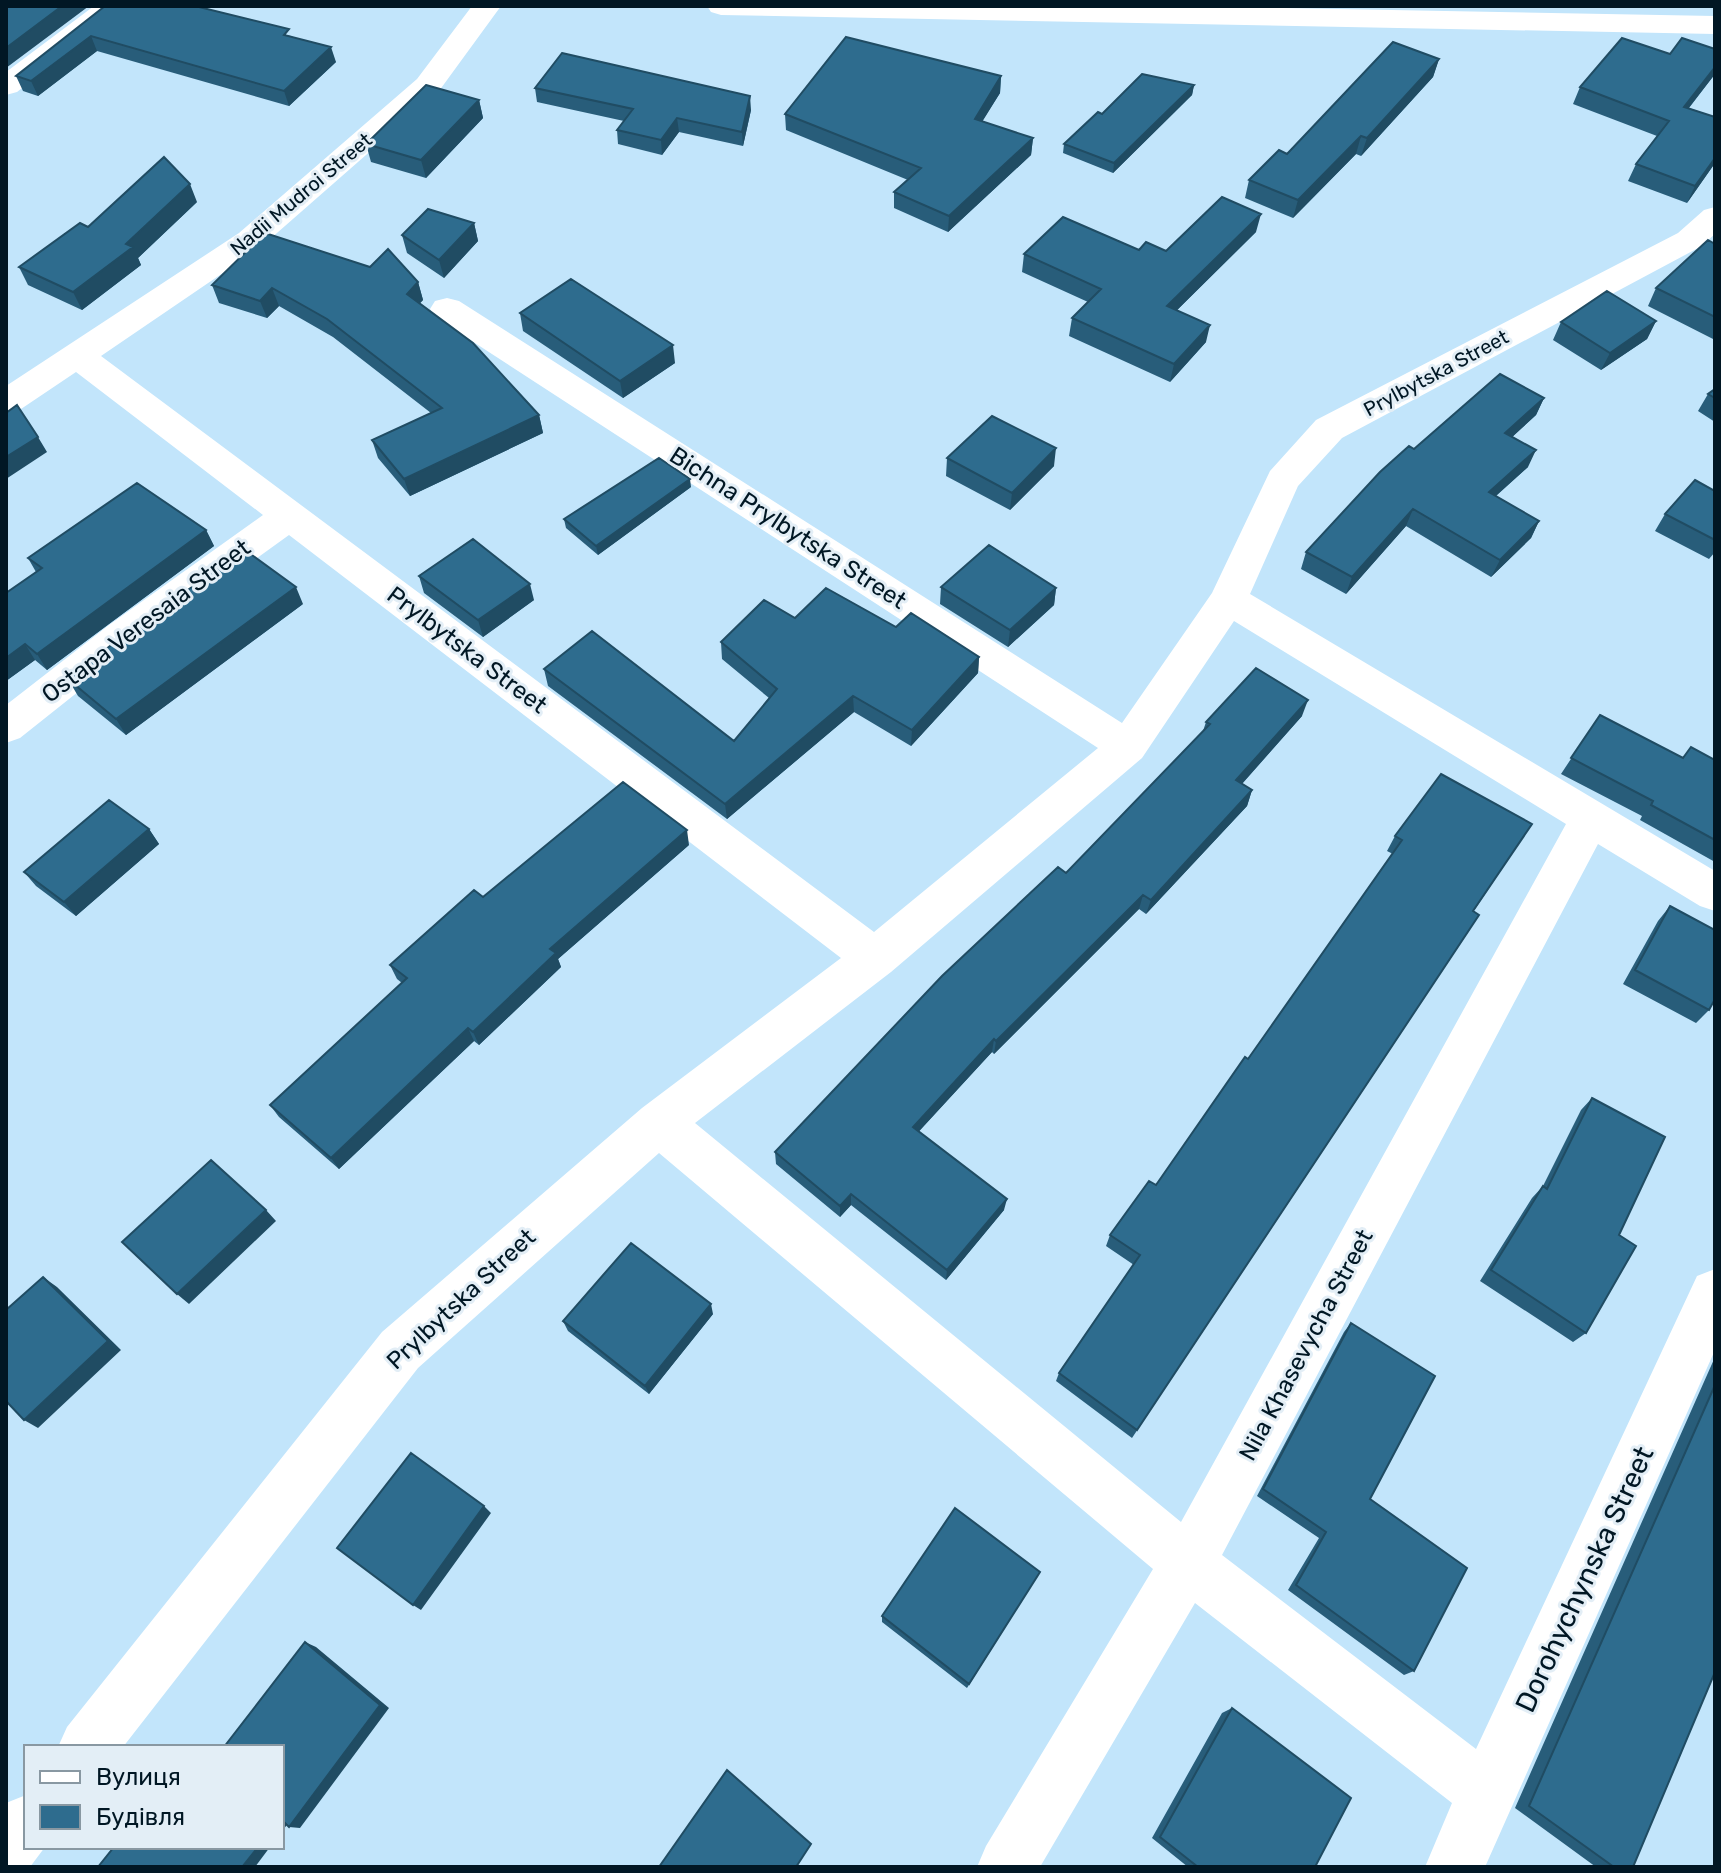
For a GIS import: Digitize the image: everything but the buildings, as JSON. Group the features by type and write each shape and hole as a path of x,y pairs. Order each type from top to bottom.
{"street":[{"path":"6,86 112,6"},
{"name":"Nadii Mudroi Street","path":"6,403 284,214 428,85 487,6"},
{"path":"721,6 1469,14 1715,25"},
{"name":"Prylbytska Street","path":"89,1745 400,1350 659,1123 875,958 1128,747 1228,599 1283,480 1329,429 1689,240 1715,217"},
{"name":"Bichna Prylbytska Street","path":"447,309 1128,747"},
{"name":"Prylbytska Street","path":"78,356 875,958"},
{"name":"Ostapa Veresaia Street","path":"6,727 123,635 288,516"},
{"path":"1228,599 1715,893"},
{"name":"Nila Khasevycha Street","path":"1007,1867 1188,1563 1592,816"},
{"path":"659,1123 1188,1563 1486,1793"},
{"name":"Dorohychynska Street","path":"1455,1867 1715,1293"},
{"path":"6,1850 24,1827"}]}
